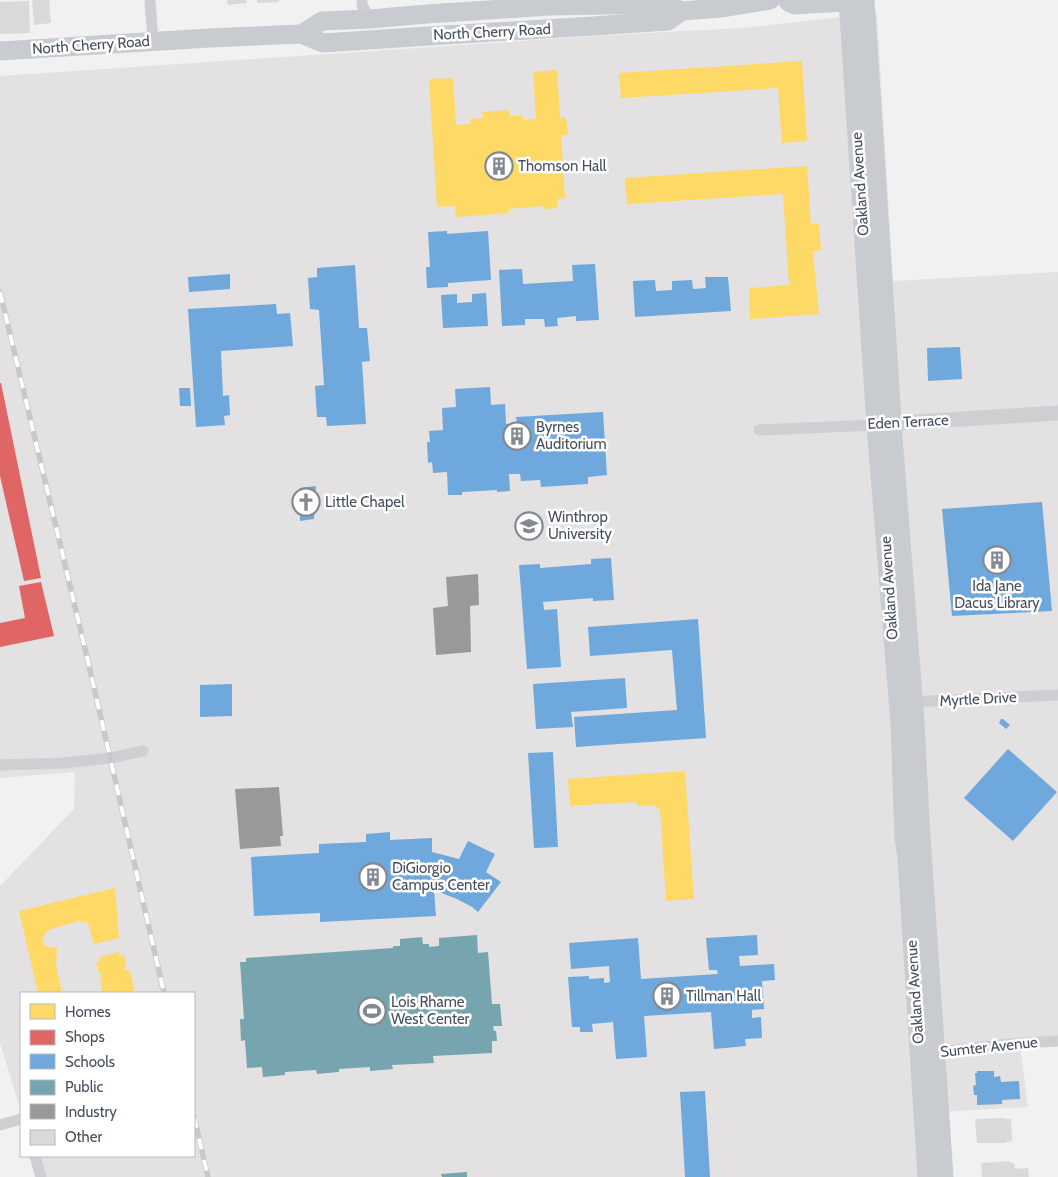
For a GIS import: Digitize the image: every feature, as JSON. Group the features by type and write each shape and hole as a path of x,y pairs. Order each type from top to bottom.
{"main road":[{"name":"North Cherry Road","path":"0,51 301,34 323,43 668,21 682,12 770,0"},
{"path":"787,0 795,5 843,2 846,0"},
{"name":"Oakland Avenue","path":"846,0 884,424 905,702 900,723 904,837 928,1053 931,1110 928,1177"},
{"name":"Oakland Avenue","path":"864,0 884,424"},
{"name":"North Cherry Road","path":"301,34 322,21 592,3 664,4 682,12"},
{"name":"Oakland Avenue","path":"931,1110 944,1177"}],"street":[{"path":"150,0 153,41"},
{"path":"362,0 362,5 370,19"},
{"name":"Eden Terrace","path":"759,430 1058,413"},
{"name":"Myrtle Drive","path":"905,702 1058,695"},
{"path":"0,765 86,761 110,758 142,750"},
{"name":"Sumter Avenue","path":"928,1053 1009,1044 1058,1041"},
{"path":"0,1125 20,1119"},
{"path":"35,1157 41,1177"}],"shaded area":[{"name":"Winthrop University","path":"877,13 893,281 1058,272 1058,1042 1020,1045 1028,1107 937,1112 941,1177 42,1177 35,1157 195,1157 195,992 20,992 20,1108 0,1043 0,886 74,809 75,772 0,778 0,76 610,35 742,28"}],"building: Homes":[{"path":"802,61 807,141 782,143 778,88 621,98 619,73"},
{"name":"Thomson Hall","path":"557,70 560,118 566,117 568,135 561,135 565,198 557,199 557,208 544,209 544,206 508,209 509,213 456,217 455,206 437,207 429,79 453,78 456,125 470,124 470,119 483,118 482,112 509,110 510,116 523,116 523,120 536,119 533,72"},
{"path":"807,166 811,224 819,224 821,250 813,251 819,314 750,319 749,288 789,285 783,194 627,204 625,178"},
{"path":"685,771 694,899 666,901 660,809 657,809 656,805 637,806 637,802 570,806 568,779"},
{"path":"115,888 119,938 94,944 88,923 79,921 48,930 42,939 45,946 57,948 56,964 62,992 38,992 19,911"},
{"path":"119,952 119,957 124,954 126,967 124,967 125,970 130,971 135,992 102,992 100,977 102,978 102,974 99,973 96,963 99,962 99,957"}],"building: Shops":[{"path":"0,383 41,578 24,581 0,476"},
{"path":"41,582 54,636 0,647 0,623 25,618 19,586"}],"building: Schools":[{"path":"447,231 447,234 488,231 491,280 448,283 448,287 427,288 426,267 430,267 428,232"},
{"path":"595,264 599,320 576,321 576,316 557,318 558,326 545,327 544,319 525,319 525,325 502,326 499,270 522,269 523,284 573,281 572,265"},
{"path":"355,265 359,328 367,328 370,361 362,362 366,424 327,426 326,417 317,417 315,386 324,385 319,310 310,309 308,278 317,277 317,268"},
{"path":"230,274 230,289 189,292 188,277"},
{"path":"705,277 728,277 731,311 635,317 633,281 655,280 656,291 672,290 672,281 692,280 693,289 706,288"},
{"path":"486,293 488,326 443,328 441,295 457,294 457,303 472,302 472,294"},
{"path":"276,304 277,314 290,313 293,346 221,351 223,396 229,395 230,415 224,416 225,425 196,427 188,309"},
{"path":"960,347 962,379 928,381 927,348"},
{"name":"Byrnes Auditorium","path":"490,387 491,405 505,404 506,424 517,423 516,417 603,412 607,475 588,477 588,484 541,487 540,480 521,481 520,474 509,474 510,491 462,492 462,495 448,495 447,472 433,473 432,462 428,463 427,442 430,442 429,431 443,430 442,408 456,407 455,389"},
{"path":"179,388 190,388 191,406 180,406"},
{"path":"316,486 314,519 300,521 300,488"},
{"name":"Ida Jane Dacus Library","path":"1042,502 1052,611 952,616 942,509"},
{"path":"611,558 614,600 593,601 593,598 543,602 544,610 557,609 561,667 527,669 519,565 540,564 540,568 591,564 591,559"},
{"path":"698,619 706,738 576,747 574,717 677,710 672,650 590,656 588,627"},
{"path":"625,678 627,708 571,712 573,727 536,729 533,684"},
{"path":"232,684 232,716 200,717 200,685"},
{"path":"1001,719 1010,725 1006,729 999,723"},
{"path":"1008,749 1057,792 1013,841 964,798"},
{"path":"553,752 558,847 534,848 528,753"},
{"name":"DiGiorgio Campus Center","path":"390,832 390,840 432,838 432,852 459,859 468,841 495,854 486,872 501,882 478,912 457,899 434,890 436,916 320,922 320,913 254,916 251,857 319,853 319,844 366,842 366,834"},
{"name":"Tillman Hall","path":"757,935 758,955 739,956 740,966 774,964 775,980 762,981 764,1009 752,1010 752,1018 761,1017 762,1038 745,1039 746,1046 714,1049 711,1012 644,1016 647,1057 616,1059 613,1022 592,1024 593,1032 580,1032 580,1027 572,1027 568,977 589,976 589,979 604,978 604,983 610,982 609,966 571,969 569,943 638,938 641,979 718,974 717,970 709,970 706,938"},
{"path":"977,1071 994,1071 994,1077 1000,1076 1001,1082 1019,1081 1020,1099 1002,1100 1002,1104 977,1105 977,1095 974,1095 973,1086 976,1085 975,1073"},
{"path":"705,1091 710,1177 685,1177 680,1092"}],"building: Public":[{"name":"Lois Rhame West Center","path":"477,935 478,953 488,952 492,1004 500,1004 502,1026 493,1026 494,1031 496,1031 497,1041 492,1041 492,1053 433,1056 434,1063 392,1065 393,1069 370,1071 370,1067 339,1069 339,1072 317,1074 316,1070 285,1072 285,1075 263,1077 262,1067 247,1068 245,1040 241,1041 240,1019 244,1019 240,962 246,962 246,958 393,948 393,946 400,946 400,939 422,937 423,944 429,944 429,947 439,946 439,938"},
{"path":"467,1172 467,1177 442,1177 441,1174"}],"building: Industry":[{"path":"478,574 479,605 470,606 471,652 436,655 433,608 448,606 446,577"},
{"path":"279,787 283,836 280,836 281,846 240,849 235,789"}],"building: Other":[{"path":"32,0 49,0 51,23 34,25"},
{"path":"227,0 246,0 247,3 228,5"},
{"path":"257,0 279,0 279,2 257,3"},
{"path":"29,1 30,33 0,34 0,2"},
{"path":"975,1119 1011,1119 1012,1141 1006,1143 977,1143"},
{"path":"1010,1161 1014,1163 1015,1169 1028,1168 1029,1177 982,1177 981,1163"}],"railway":[{"path":"0,292 87,657 164,992"},
{"path":"195,1121 208,1177"}],"place":[{"name":"Thomson Hall","path":"499,166"},
{"name":"Byrnes Auditorium","path":"517,436"},
{"name":"Little Chapel","path":"306,502"},
{"name":"Winthrop University","path":"529,526"},
{"name":"Ida Jane Dacus Library","path":"997,560"},
{"name":"DiGiorgio Campus Center","path":"373,877"},
{"name":"Tillman Hall","path":"667,996"},
{"name":"Lois Rhame West Center","path":"372,1011"}]}
